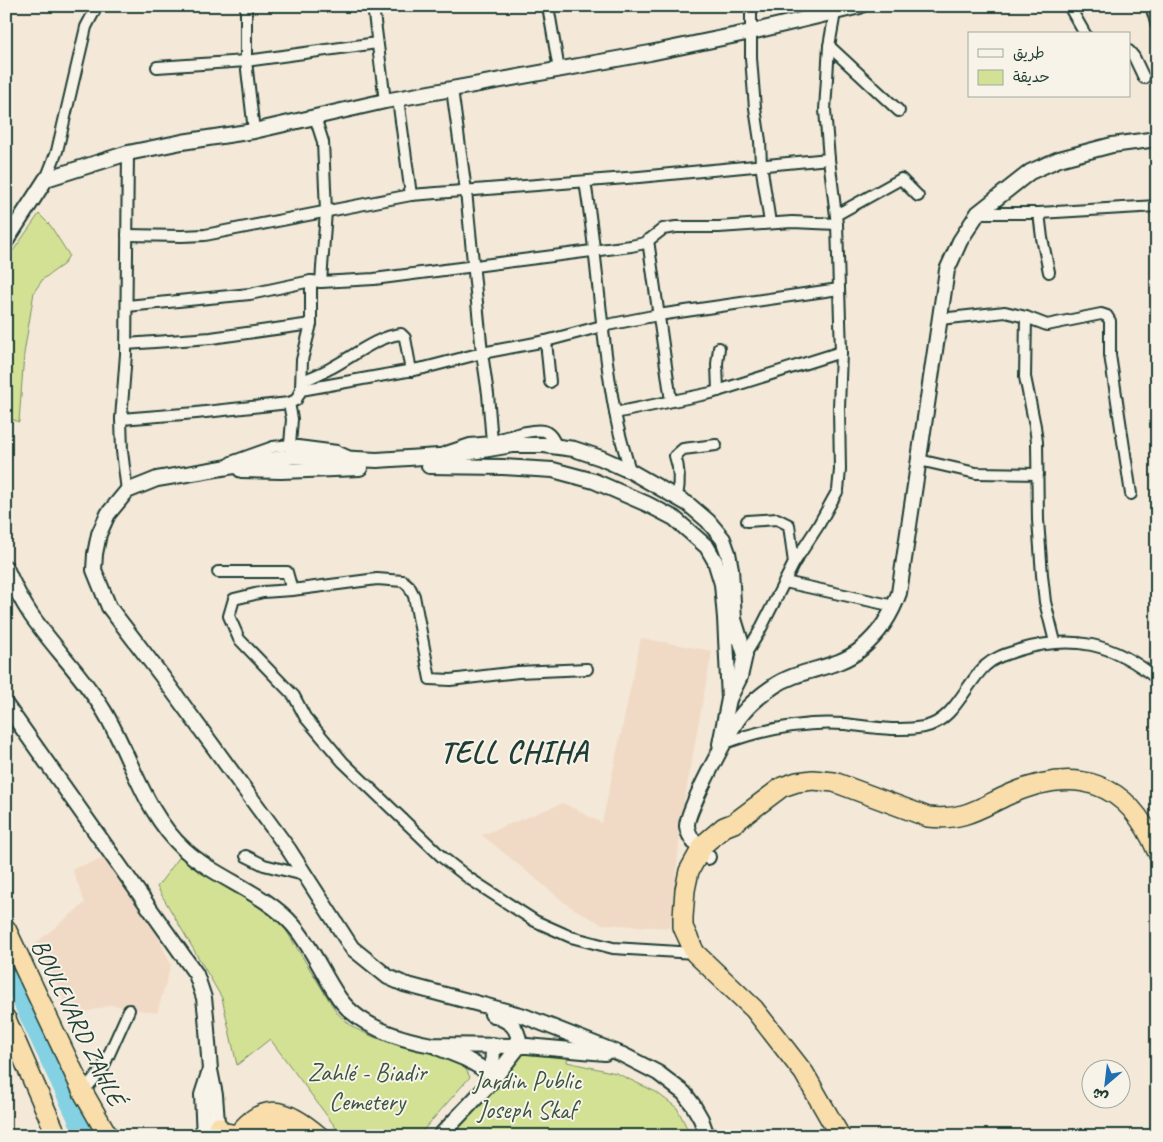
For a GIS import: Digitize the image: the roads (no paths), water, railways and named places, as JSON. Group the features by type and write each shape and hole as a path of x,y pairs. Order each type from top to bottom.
{"highway":[{"path":"840,1136 804,1073 754,1009 695,953 684,927 685,890 697,876 707,849 734,824 782,787 797,782 813,780 834,782 928,817 941,818 958,817 983,808 1009,795 1036,786 1065,780 1087,782 1104,787 1119,797 1136,813 1157,851"},
{"name":"BOULEVARD ZAHLÉ","path":"6,929 83,1092 108,1136"},
{"path":"6,1019 57,1136"},
{"path":"213,1133 221,1132 237,1135 256,1116 275,1112 295,1117 319,1136"},
{"path":"252,1136 258,1130 271,1126 287,1128 299,1136"}],"street":[{"path":"6,241 46,179 57,151 86,27 98,6"},
{"path":"246,6 246,61 254,131"},
{"path":"372,6 377,43 392,100 411,196"},
{"path":"548,6 560,70"},
{"path":"751,6 751,58 760,141 760,164 770,223"},
{"path":"46,179 128,153 182,142 254,131 392,100 560,70 751,32 836,10 860,6"},
{"path":"1069,6 1084,32"},
{"path":"1151,6 1157,26"},
{"path":"729,699 740,677 745,655 794,563 838,490 840,470 839,408 841,352 837,220 825,110 829,46 836,10"},
{"path":"157,67 246,61 377,43"},
{"path":"829,46 899,111"},
{"path":"1130,51 1144,78"},
{"path":"452,89 466,192 492,442"},
{"path":"121,419 196,414 296,400 302,386 302,360 311,324 326,211 323,142 316,117"},
{"path":"707,849 688,832 688,819 721,748 741,715 757,699 776,685 801,673 839,663 859,651 873,639 885,624 894,606 898,593 919,460 947,270 960,241 978,213 1030,172 1059,159 1112,145 1157,139"},
{"path":"127,491 122,451 121,419 127,306 128,153"},
{"path":"127,235 205,235 411,196 829,159"},
{"path":"127,306 250,294 316,281 374,279 631,246 645,243 663,229 676,227 719,227 837,220 901,180 918,196"},
{"path":"585,182 602,326 615,413 630,471"},
{"path":"978,213 1039,213 1157,206"},
{"path":"1039,213 1049,272"},
{"path":"648,240 671,401"},
{"path":"302,386 411,371 482,353 546,341 602,326 658,315 839,289"},
{"path":"940,319 1005,312 1026,317 1047,326 1101,314 1107,316 1110,321 1110,356 1131,494"},
{"path":"1026,317 1025,377 1035,426 1042,575 1045,602 1055,642"},
{"path":"126,344 211,338 311,324"},
{"path":"302,386 374,344 395,334 401,334 405,338 411,371"},
{"path":"546,341 550,382"},
{"path":"718,391 717,364 719,348"},
{"path":"615,413 718,391 841,352"},
{"path":"289,402 296,457"},
{"path":"441,456 449,450 470,444 492,442 521,433 543,430 549,434 557,447"},
{"path":"352,463 441,456 512,445 544,445 574,449 630,471 682,500 708,521 722,539 728,553 731,569 734,618 745,655"},
{"path":"674,518 682,500 680,468 675,456 683,449 716,445"},
{"path":"197,473 266,449 296,457 352,463 553,470 614,488 674,518 707,547 715,561 722,584 729,699 721,748"},
{"path":"296,457 280,465 218,469 157,479 127,491 108,514 99,534 95,554 94,570 109,607 289,850 352,948 388,977 404,984 524,1016 623,1055 658,1073 684,1093 701,1119 707,1136"},
{"path":"919,460 976,473 1038,474"},
{"path":"747,521 777,519 789,525 794,563"},
{"path":"707,547 722,539"},
{"path":"6,568 31,615 104,711 157,816 170,835 195,858 279,912 293,925 308,946 340,1000 356,1015 383,1030 416,1042 432,1045 520,1045 623,1055"},
{"path":"218,572 286,572 292,590"},
{"path":"587,669 518,672 450,680 430,679 414,596 409,586 403,581 377,579 263,592 234,599 230,616 239,639 294,696 305,717 343,762 442,857 470,879 535,921 571,937 613,948 695,953"},
{"path":"785,582 894,606"},
{"path":"721,748 756,732 789,726 844,724 903,730 927,726 939,720 950,710 984,668 996,658 1039,644 1055,642 1091,644 1112,651 1142,666 1157,679"},
{"path":"6,705 196,974 204,998 210,1070 215,1095 213,1133"},
{"path":"246,856 264,865 304,875"},
{"path":"444,994 510,1022 517,1030 520,1045"},
{"path":"83,1092 102,1070 129,1010"},
{"path":"538,1046 542,1023"},
{"path":"432,1045 466,1059 492,1078"},
{"path":"492,1078 493,1045"},
{"path":"440,1136 520,1045"}],"waterway":[{"path":"6,966 86,1136"}],"district":[{"name":"TELL CHIHA","path":"514,752"}],"park label":[{"name":"Zahlé - Biadir Cemetery","path":"367,1086"},
{"name":"Jardin Public Joseph Skaf","path":"527,1094"}]}
